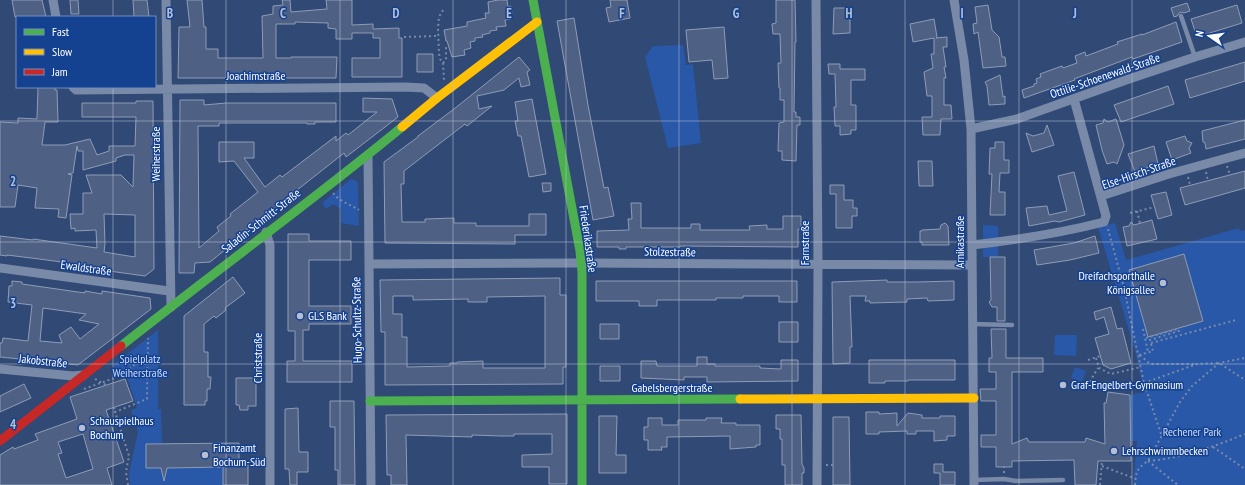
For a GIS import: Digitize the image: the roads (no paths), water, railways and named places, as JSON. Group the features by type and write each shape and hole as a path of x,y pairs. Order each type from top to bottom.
{"street":[{"path":"53,0 56,16"},
{"name":"Weiherstraße","path":"166,0 169,291 171,307"},
{"name":"Friederikastraße","path":"533,0 581,263 582,485"},
{"name":"Farnstraße","path":"816,0 818,265 817,485"},
{"name":"Arnikastraße","path":"954,0 964,60 972,129 974,482"},
{"name":"Saladin-Schmitt-Straße","path":"0,440 537,22"},
{"name":"Ottilie-Schoenewald-Straße","path":"972,129 1017,120 1194,57 1245,42"},
{"name":"Joachimstraße","path":"74,88 76,90 405,87 424,88 440,96"},
{"path":"1074,99 1101,196"},
{"name":"Else-Hirsch-Straße","path":"972,245 1040,235 1104,222 1106,216 1101,196 1169,174 1245,153"},
{"name":"Hugo-Schultz-Straße","path":"368,154 371,485"},
{"name":"Christstraße","path":"266,232 270,245 270,485"},
{"name":"Stolzestraße","path":"368,264 581,263 972,265"},
{"name":"Ewaldstraße","path":"0,268 169,291"},
{"name":"Jakobstraße","path":"0,369 73,376 84,375"},
{"name":"Gabelsbergerstraße","path":"370,401 817,400 974,398"}],"lane":[{"path":"1181,16 1194,57"},
{"path":"972,324 1012,325"},
{"path":"974,482 1004,479 1016,481 1063,480"}],"place":[{"name":"Dreifachsporthalle Königsallee","path":"1163,283"},
{"name":"GLS Bank","path":"300,316"},
{"name":"Graf-Engelbert-Gymnasium","path":"1063,385"},
{"name":"Schauspielhaus Bochum","path":"82,428"},
{"name":"Lehrschwimmbecken","path":"1114,451"},
{"name":"Finanzamt Bochum-Süd","path":"205,455"}],"park label":[{"name":"Spielplatz Weiherstraße","path":"140,366"},
{"name":"Rechener Park","path":"1192,432"}]}
